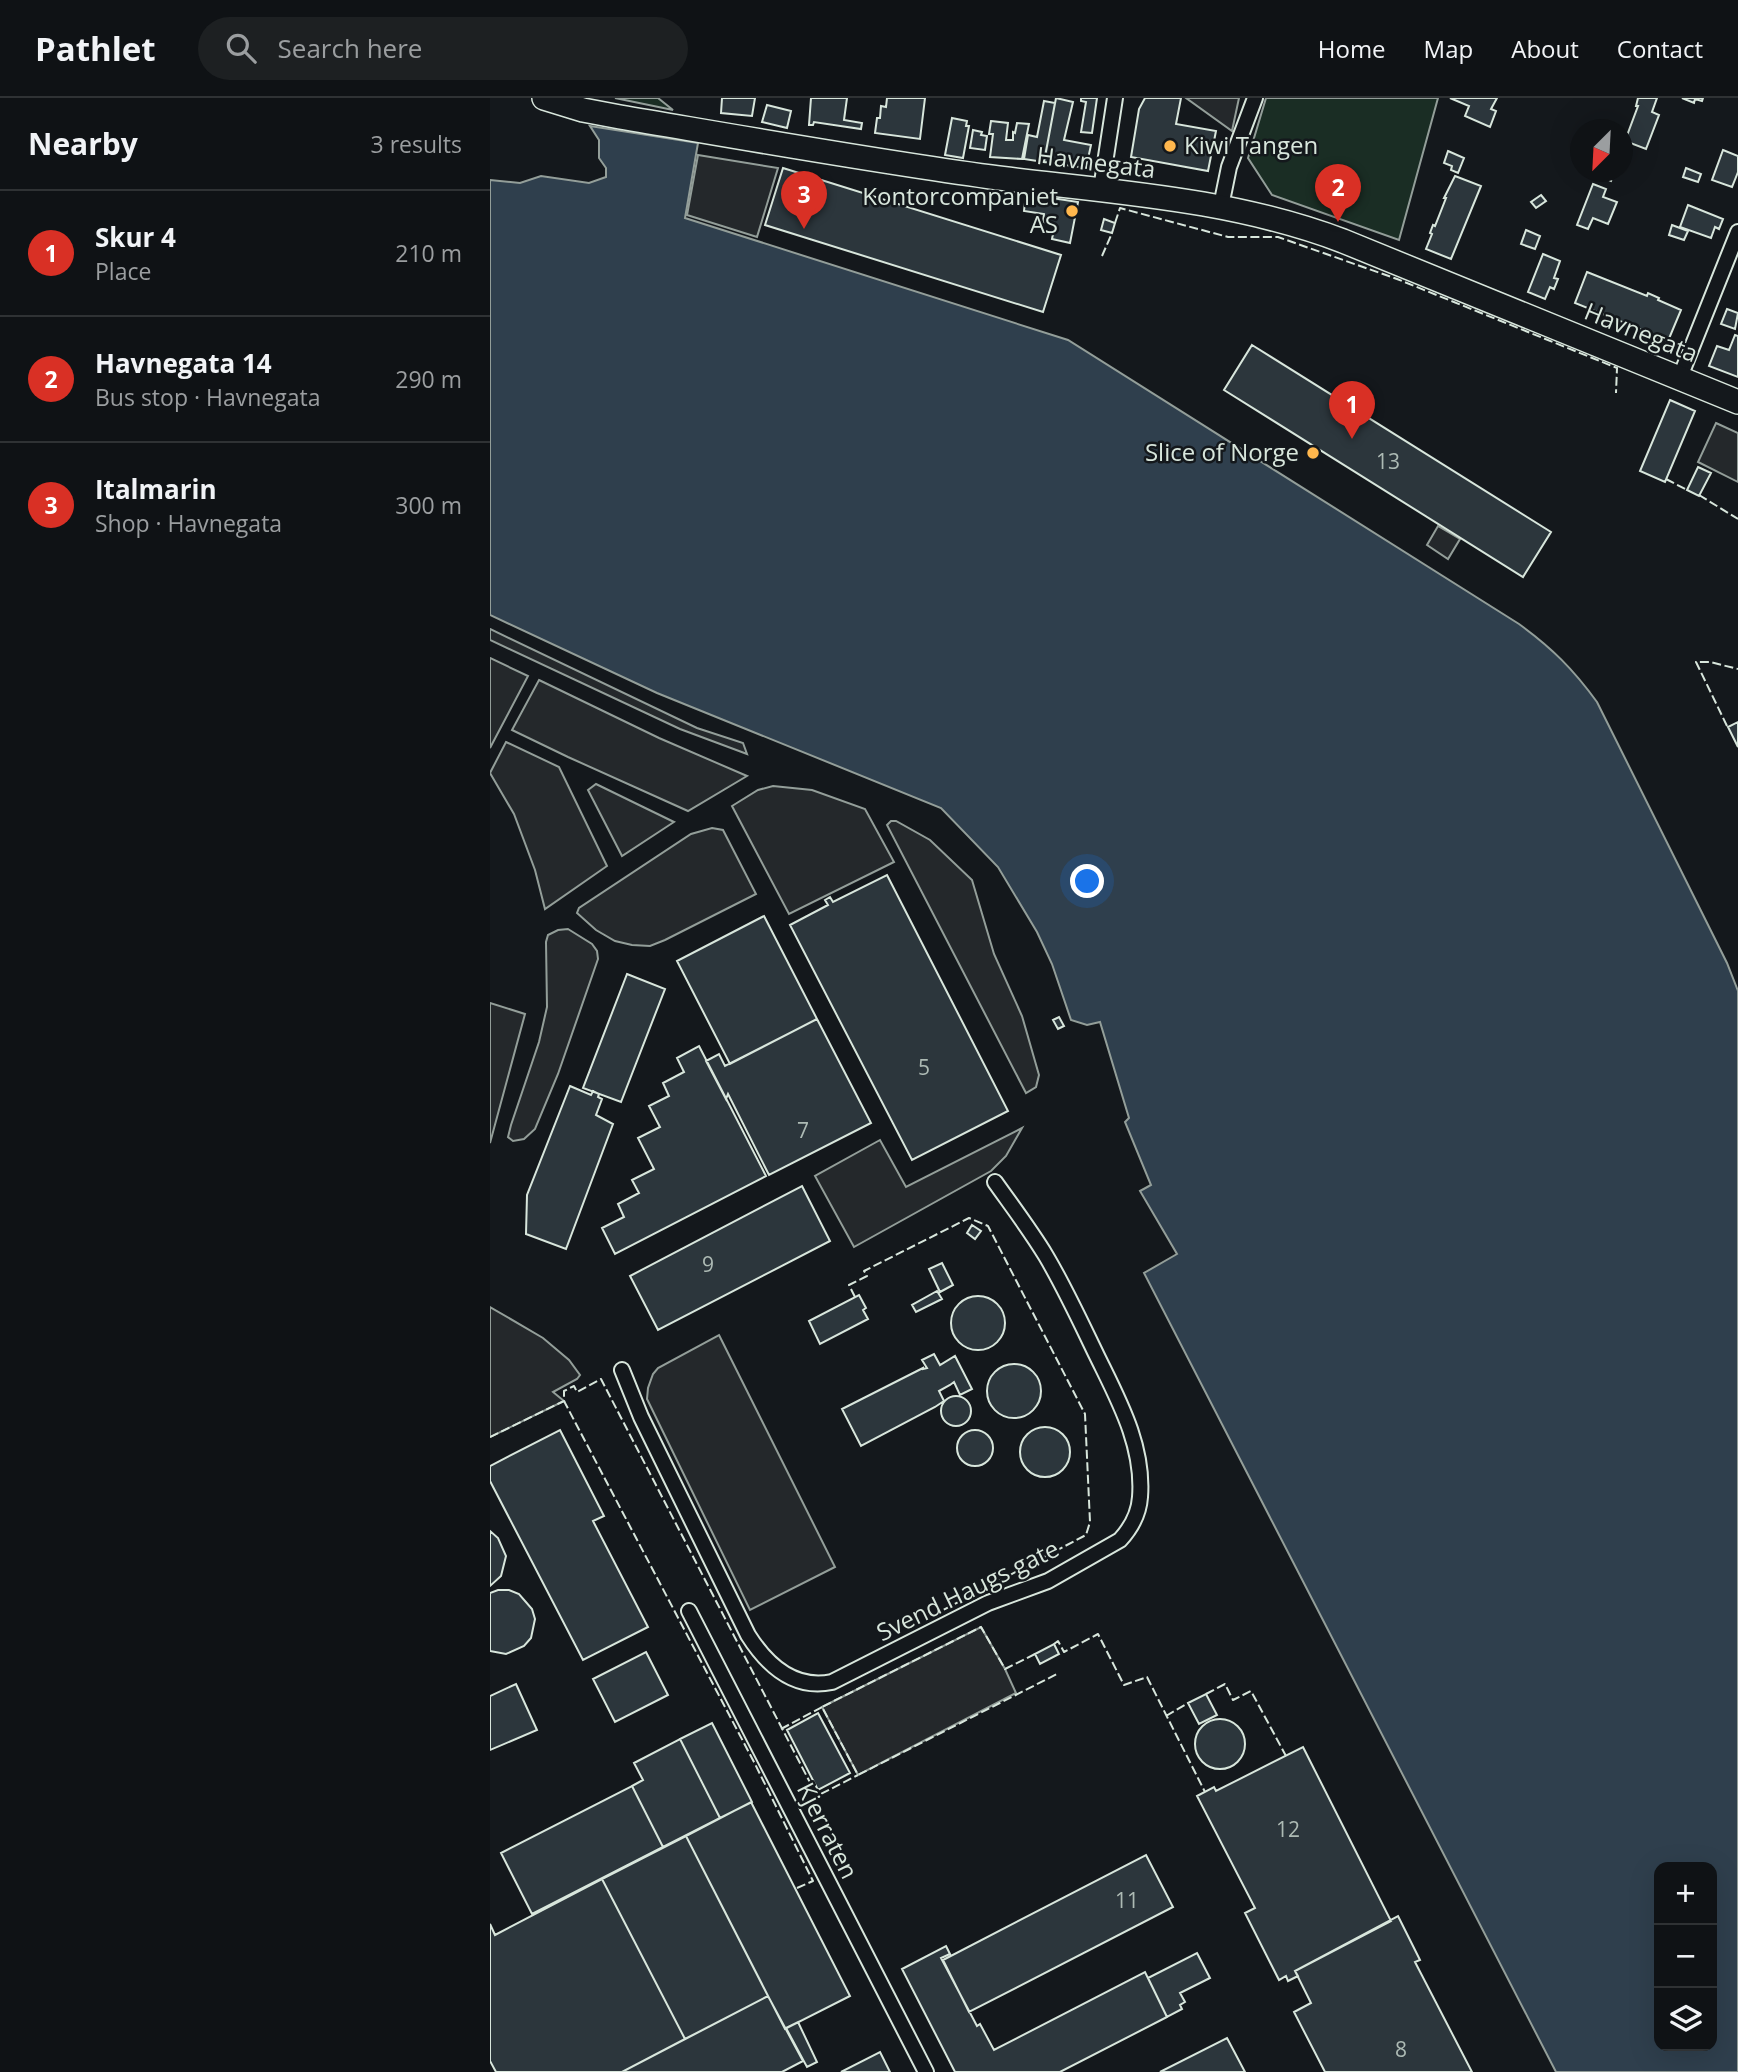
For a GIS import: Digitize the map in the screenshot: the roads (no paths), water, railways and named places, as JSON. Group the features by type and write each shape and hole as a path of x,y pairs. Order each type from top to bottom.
{"main road":[{"name":"Havnegata","path":"544,98 608,115 865,159 1221,206 1311,228 1738,402"}],"street":[{"path":"1101,189 1115,98"},
{"path":"1221,206 1229,167 1255,98"},
{"path":"1680,377 1738,232"},
{"name":"Svend Haugs gate","path":"622,1370 641,1417 748,1635 769,1663 789,1677 809,1684 832,1682 988,1603 1048,1581 1121,1540 1127,1533 1137,1514 1140,1499 1138,1457 1130,1427 1071,1303 1046,1257 995,1182"},
{"name":"Kjerraten","path":"689,1611 926,2072"}],"water":[{"path":"590,126 698,143 685,218 1068,340 1519,624 1561,660 1597,702 1727,963 1738,991 1738,2072 1556,2072 1144,1273 1177,1254 1140,1191 1151,1185 1125,1122 1129,1118 1100,1022 1087,1025 1071,1020 1052,964 1037,932 998,867 941,808 657,693 490,615 490,180 520,183 541,176 589,183 606,177 606,168 599,158 599,140"}],"place":[{"name":"Kiwi Tangen","path":"1170,146"},
{"name":"Kontorcompaniet AS","path":"1072,211"},
{"name":"Havnegata 14","path":"1338,222"},
{"name":"Italmarin","path":"804,229"},
{"name":"Skur 4","path":"1352,439"},
{"name":"Slice of Norge","path":"1313,453"}]}
